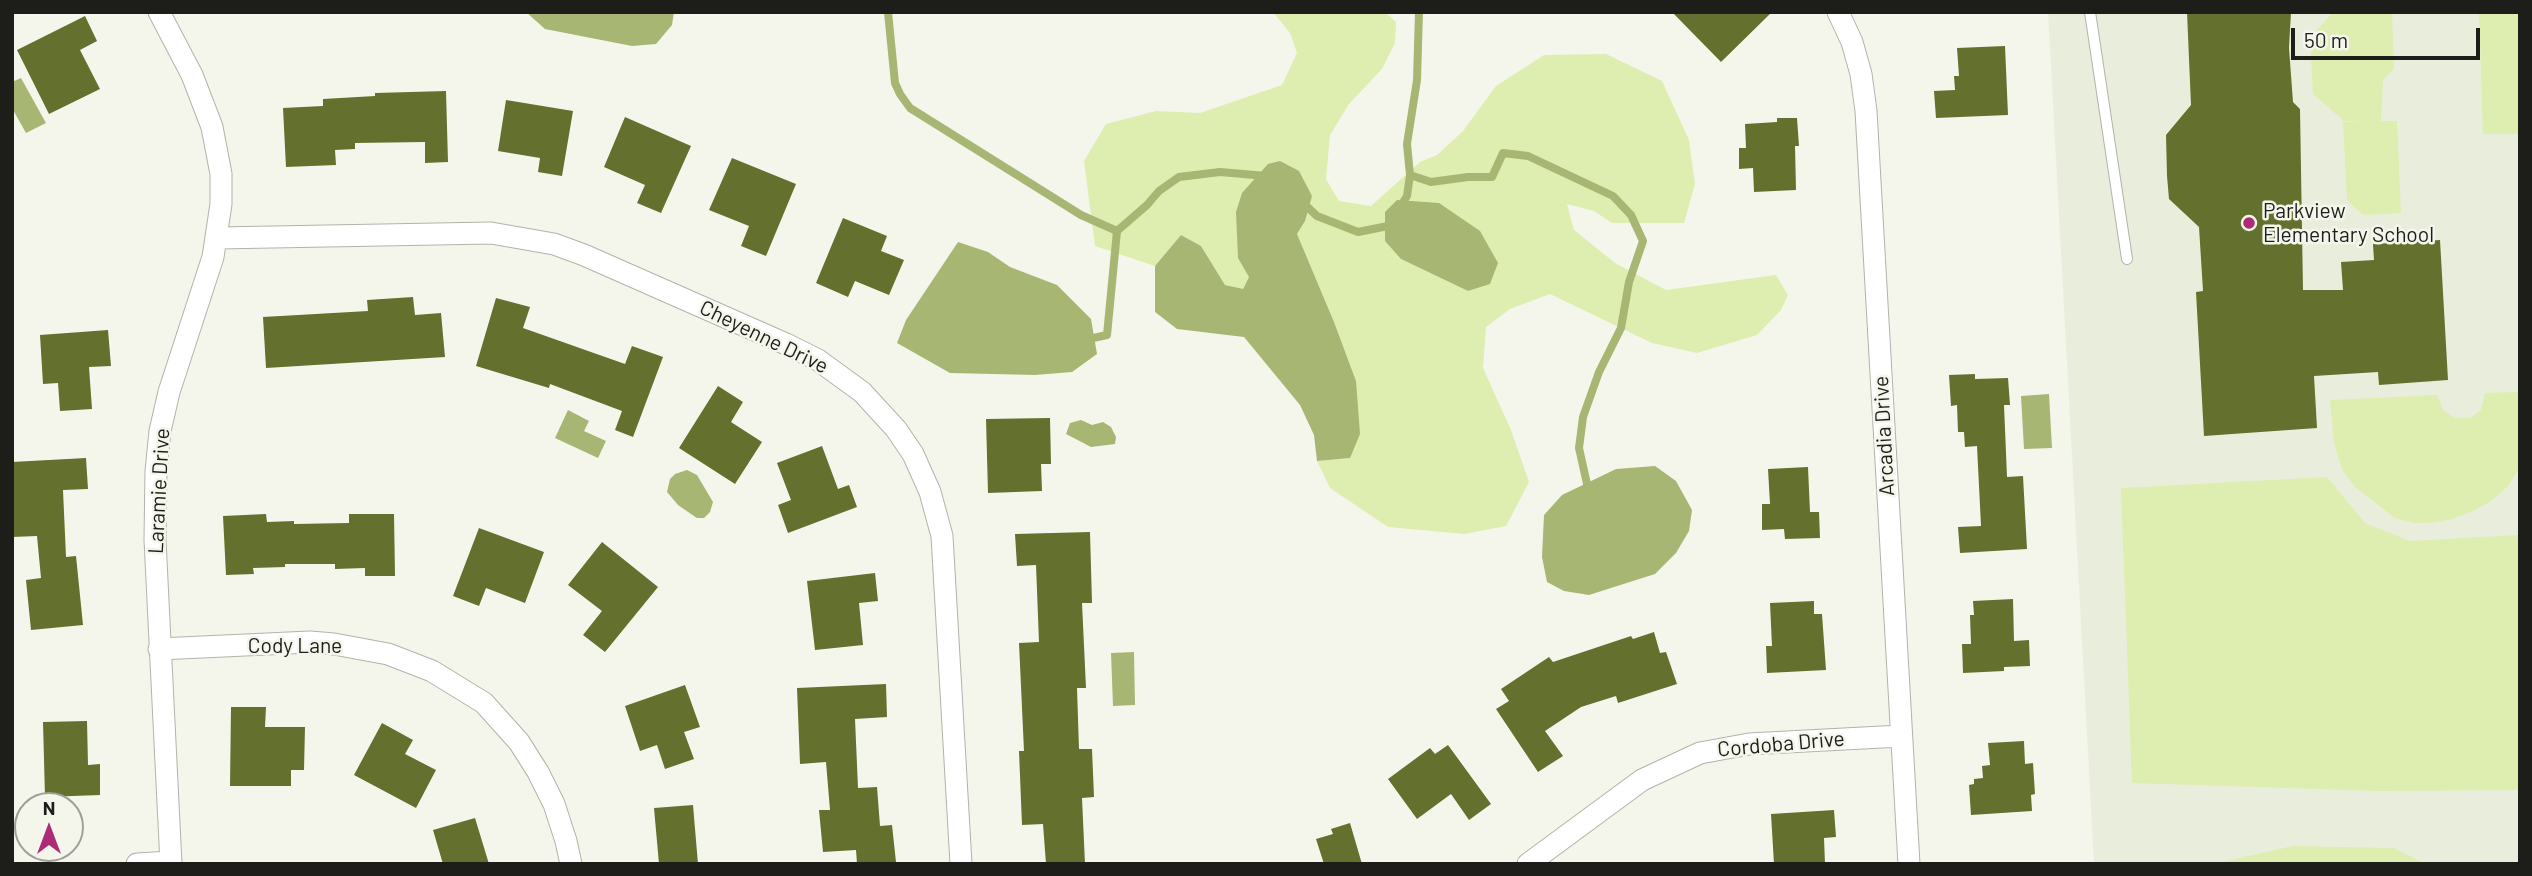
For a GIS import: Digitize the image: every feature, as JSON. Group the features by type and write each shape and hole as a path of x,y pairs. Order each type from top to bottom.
{"street":[{"name":"Laramie Drive","path":"159,12 192,75 212,127 220,174 221,204 218,238 169,392 160,431 155,540 171,863"},
{"name":"Arcadia Drive","path":"1838,12 1852,42 1861,74 1866,111 1909,864"},
{"name":"Cheyenne Drive","path":"218,238 491,233 544,242 584,255 786,344 818,360 862,392 896,429 913,454 930,492 942,536 961,864"},
{"name":"Cody Lane","path":"159,649 334,643 388,654 432,671 484,703 519,742 554,804 571,864"},
{"name":"Cordoba Drive","path":"1528,864 1642,780 1700,753 1749,744 1901,736"},
{"path":"137,864 171,863"}],"lane":[{"path":"2090,12 2127,259"}],"shaded area":[{"path":"526,12 674,12 672,25 656,44 632,46 545,29"},
{"path":"1273,12 1385,12 1396,22 1395,43 1382,69 1349,104 1330,135 1326,179 1339,201 1371,206 1420,162 1437,155 1463,131 1496,86 1544,55 1606,54 1662,81 1689,140 1695,184 1684,223 1612,223 1594,211 1567,204 1574,230 1615,263 1666,290 1776,275 1788,295 1781,310 1757,335 1697,353 1652,343 1550,294 1510,309 1486,327 1483,368 1511,430 1529,482 1506,526 1464,534 1388,527 1330,488 1317,461 1350,458 1356,381 1297,234 1305,221 1249,277 1242,290 1225,285 1201,246 1181,235 1155,266 1095,246 1084,161 1106,124 1156,111 1200,113 1282,85 1297,53 1290,33","holes":["1401,259 1489,284 1468,291"]},
{"path":"2048,12 2520,12 2520,864 2094,864"},
{"path":"2333,12 2392,12 2394,68 2383,80 2381,121 2397,121 2401,213 2363,215 2347,200 2343,122 2366,121 2344,121 2313,94 2310,38"},
{"path":"2479,12 2520,12 2520,134 2483,134"},
{"path":"21,78 46,123 26,133 12,108 12,82"},
{"path":"1280,161 1299,171 1312,196 1305,221 1297,234 1356,381 1360,434 1350,458 1317,461 1314,435 1300,405 1244,337 1177,329 1155,312 1155,266 1181,235 1201,246 1225,285 1243,289 1249,277 1238,258 1236,212 1242,193 1268,164"},
{"path":"1397,200 1439,203 1480,231 1498,263 1490,284 1468,291 1401,259 1385,241 1385,212"},
{"path":"958,242 988,252 1010,267 1057,285 1091,319 1097,354 1072,372 1035,375 950,373 897,343 906,320"},
{"path":"2520,392 2520,467 2507,487 2490,502 2469,513 2428,523 2395,518 2355,487 2342,469 2334,443 2330,400 2437,395 2443,410 2455,418 2470,418 2481,410 2485,393"},
{"path":"2049,394 2052,448 2024,449 2021,396"},
{"path":"568,410 589,421 584,431 606,441 598,458 555,438"},
{"path":"1081,420 1092,425 1103,422 1111,427 1116,437 1115,444 1091,447 1066,434 1070,423"},
{"path":"1655,466 1676,481 1692,510 1689,531 1676,553 1655,574 1589,595 1564,591 1547,582 1542,557 1544,515 1562,495 1616,469"},
{"path":"687,470 697,475 713,502 710,512 704,518 697,518 678,505 667,492 670,479"},
{"path":"2327,477 2365,523 2410,541 2520,535 2520,790 2379,791 2132,783 2121,488"},
{"path":"1134,652 1135,705 1113,706 1111,653"},
{"path":"2293,846 2393,848 2426,864 2213,864"}],"building":[{"path":"1672,12 1772,12 1721,62"},
{"name":"Parkview Elementary School","path":"2187,12 2291,12 2289,48 2293,102 2300,109 2303,290 2343,290 2341,262 2374,260 2373,244 2440,240 2448,380 2379,385 2378,372 2314,376 2317,428 2204,436 2196,292 2203,291 2199,227 2169,199 2167,176 2166,135 2191,105"},
{"path":"85,16 97,41 80,50 100,89 49,114 17,50"},
{"path":"2005,46 2008,115 1936,118 1934,91 1955,90 1954,76 1959,76 1957,48"},
{"path":"446,91 448,162 425,163 425,142 355,143 355,149 335,150 336,165 286,167 283,108 323,106 323,99 375,96 375,93"},
{"path":"506,100 573,111 562,176 538,172 540,158 498,151"},
{"path":"625,117 691,146 661,213 637,203 645,185 604,167"},
{"path":"1777,118 1797,118 1799,146 1795,146 1796,190 1754,192 1753,168 1739,169 1739,148 1746,148 1745,124 1777,122"},
{"path":"732,158 796,184 766,256 741,246 749,226 709,210"},
{"path":"843,218 887,236 881,251 904,260 889,295 855,281 848,297 816,283"},
{"path":"413,297 415,315 441,313 445,357 266,368 263,317 368,311 367,300"},
{"path":"496,298 530,307 523,328 625,364 632,346 663,357 633,437 615,430 622,411 550,384 549,388 476,366"},
{"path":"108,330 111,366 89,367 92,409 60,411 58,383 43,384 40,335"},
{"path":"1975,374 1975,379 2008,378 2010,405 2004,405 2007,477 2023,476 2027,549 1960,553 1958,527 1981,526 1977,446 1965,447 1964,432 1958,432 1957,405 1951,406 1949,375"},
{"path":"718,386 743,402 731,422 762,442 735,484 679,448"},
{"path":"1050,418 1051,464 1041,464 1042,491 988,493 986,419"},
{"path":"822,446 838,489 849,485 857,507 788,533 778,505 791,500 777,463"},
{"path":"86,458 88,489 63,490 66,557 76,556 83,625 31,630 26,580 41,578 37,536 12,537 12,462"},
{"path":"1808,467 1810,512 1819,512 1820,538 1785,539 1784,529 1762,530 1762,504 1770,504 1768,469"},
{"path":"266,514 267,522 294,521 294,524 349,523 349,514 394,514 395,576 365,576 365,568 335,569 335,564 285,564 285,567 253,568 254,574 226,575 223,516"},
{"path":"479,528 544,552 525,603 486,588 479,606 453,596"},
{"path":"1090,532 1092,603 1082,603 1086,688 1077,688 1079,749 1092,749 1094,797 1082,798 1085,864 1046,864 1043,824 1022,825 1019,751 1024,751 1019,643 1039,642 1036,565 1017,566 1015,534"},
{"path":"602,542 658,587 605,652 583,635 602,611 568,585"},
{"path":"875,573 878,601 859,603 863,645 815,650 807,581"},
{"path":"2013,599 2014,641 2029,640 2030,666 2004,667 2004,671 1963,673 1962,644 1971,644 1970,615 1974,615 1973,601"},
{"path":"1814,601 1814,614 1822,614 1826,670 1767,673 1766,646 1772,646 1770,603"},
{"path":"1654,632 1660,653 1666,652 1677,684 1618,703 1616,696 1581,707 1545,731 1563,756 1538,772 1496,709 1509,701 1501,689 1549,657 1553,662 1631,636 1633,639"},
{"path":"886,684 887,717 855,719 858,788 877,787 880,826 892,825 896,862 857,864 856,850 823,852 819,810 830,810 826,762 800,764 797,688"},
{"path":"685,685 700,727 684,732 694,759 665,769 657,745 640,751 625,706"},
{"path":"231,707 266,707 265,727 305,727 304,770 291,770 291,786 230,786"},
{"path":"87,721 88,765 100,764 100,795 84,796 84,792 45,792 43,722"},
{"path":"382,723 413,740 405,754 436,770 416,808 354,775"},
{"path":"2024,741 2025,764 2033,763 2035,794 2031,795 2032,811 1971,815 1969,785 1974,784 1974,779 1983,778 1982,766 1990,765 1988,743"},
{"path":"1448,745 1491,804 1469,820 1451,794 1417,819 1388,779 1430,748 1435,754"},
{"path":"693,805 698,864 659,864 654,808"},
{"path":"1834,810 1836,837 1824,838 1825,864 1774,864 1771,814"},
{"path":"475,818 489,864 443,864 433,830"},
{"path":"1350,823 1362,864 1324,864 1316,839 1333,834 1331,829"}],"waterway":[{"path":"888,12 895,83 910,108 1081,215 1117,231"},
{"path":"1399,209 1407,196 1410,175 1407,144 1417,80 1419,12"},
{"path":"1410,175 1431,182 1492,177 1503,153 1528,156 1613,196 1631,215 1643,241 1629,282 1621,328 1599,372 1583,417 1579,448 1587,484"},
{"path":"1084,340 1107,335 1117,231 1159,191 1179,177 1220,172 1266,176"},
{"path":"1302,202 1317,216 1358,232 1388,226 1392,220"}],"place":[{"name":"Parkview Elementary School","path":"2249,223"}]}
